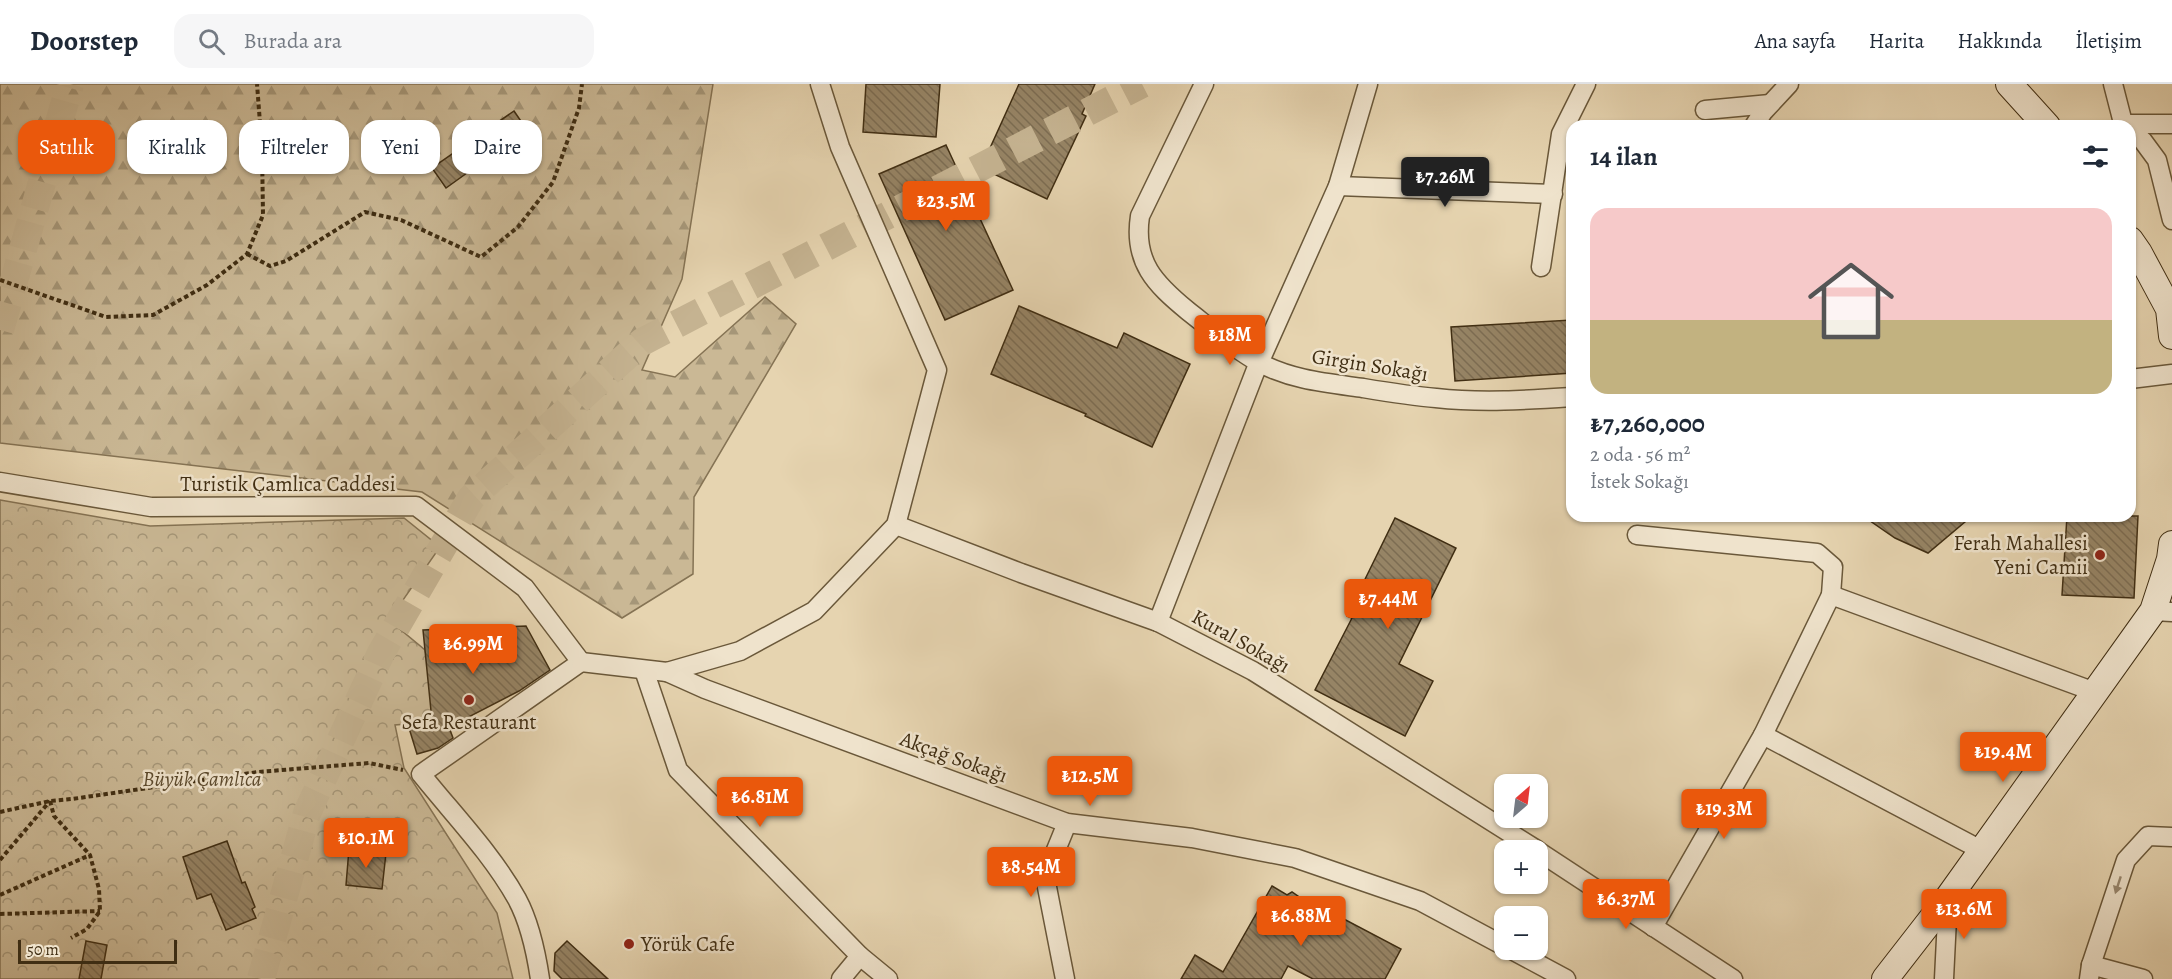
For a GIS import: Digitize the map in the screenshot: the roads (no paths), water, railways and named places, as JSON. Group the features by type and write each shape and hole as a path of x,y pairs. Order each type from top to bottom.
{"street":[{"path":"540,979 532,936 518,900 489,858 421,774 581,662 667,672 740,651 814,611 896,525 936,370 840,147 820,84"},
{"name":"Girgin Sokağı","path":"1204,84 1140,216 1139,245 1149,271 1164,291 1232,346 1259,363 1288,375 1315,381 1437,398 1522,401 1566,397"},
{"path":"1158,622 1259,363 1338,186 1368,84"},
{"path":"1568,120 1586,84"},
{"path":"1759,120 1770,104 1789,84"},
{"path":"2009,84 2042,120"},
{"path":"2113,84 2125,120"},
{"path":"1705,110 1770,104"},
{"path":"1541,267 1561,134 1566,124"},
{"path":"2136,126 2172,124"},
{"path":"2136,134 2157,160 2172,220"},
{"path":"1338,186 1552,194"},
{"path":"2136,251 2169,309"},
{"path":"2172,282 2169,309 2172,336"},
{"path":"2136,378 2172,374"},
{"name":"Turistik Çamlıca Caddesi","path":"0,482 150,507 416,506 525,588 581,662"},
{"name":"Kural Sokağı","path":"896,525 1158,622 1253,671 1520,840"},
{"path":"1637,535 1817,553 1833,567 1831,595 1763,735 1653,927"},
{"path":"1885,979 1948,898 2095,692 2163,611 2172,544"},
{"path":"1831,595 2095,692"},
{"path":"644,670 678,770 860,956 888,979"},
{"name":"Akçağ Sokağı","path":"667,672 705,689 1067,823 1192,838 1295,858 1420,901 1494,941"},
{"path":"1763,735 1981,850"},
{"path":"1065,979 1045,877 1067,823"},
{"path":"2143,979 2090,972 2126,860 2148,836 2172,837"},
{"name":"Kural Sokağı","path":"1548,858 1733,979"},
{"path":"1944,979 1948,898"},
{"path":"841,979 860,956"},
{"path":"1531,960 1566,979"}],"tunnel":[{"path":"0,330 70,84"},
{"path":"261,979 307,813 381,653 471,498 642,342 1142,84"}],"place":[{"name":"Ferah Mahallesi Yeni Camii","path":"2100,555"},
{"name":"Sefa Restaurant","path":"469,700"},
{"name":"Yörük Cafe","path":"629,944"}],"park label":[{"name":"Büyük Çamlıca","path":"202,779"}]}
